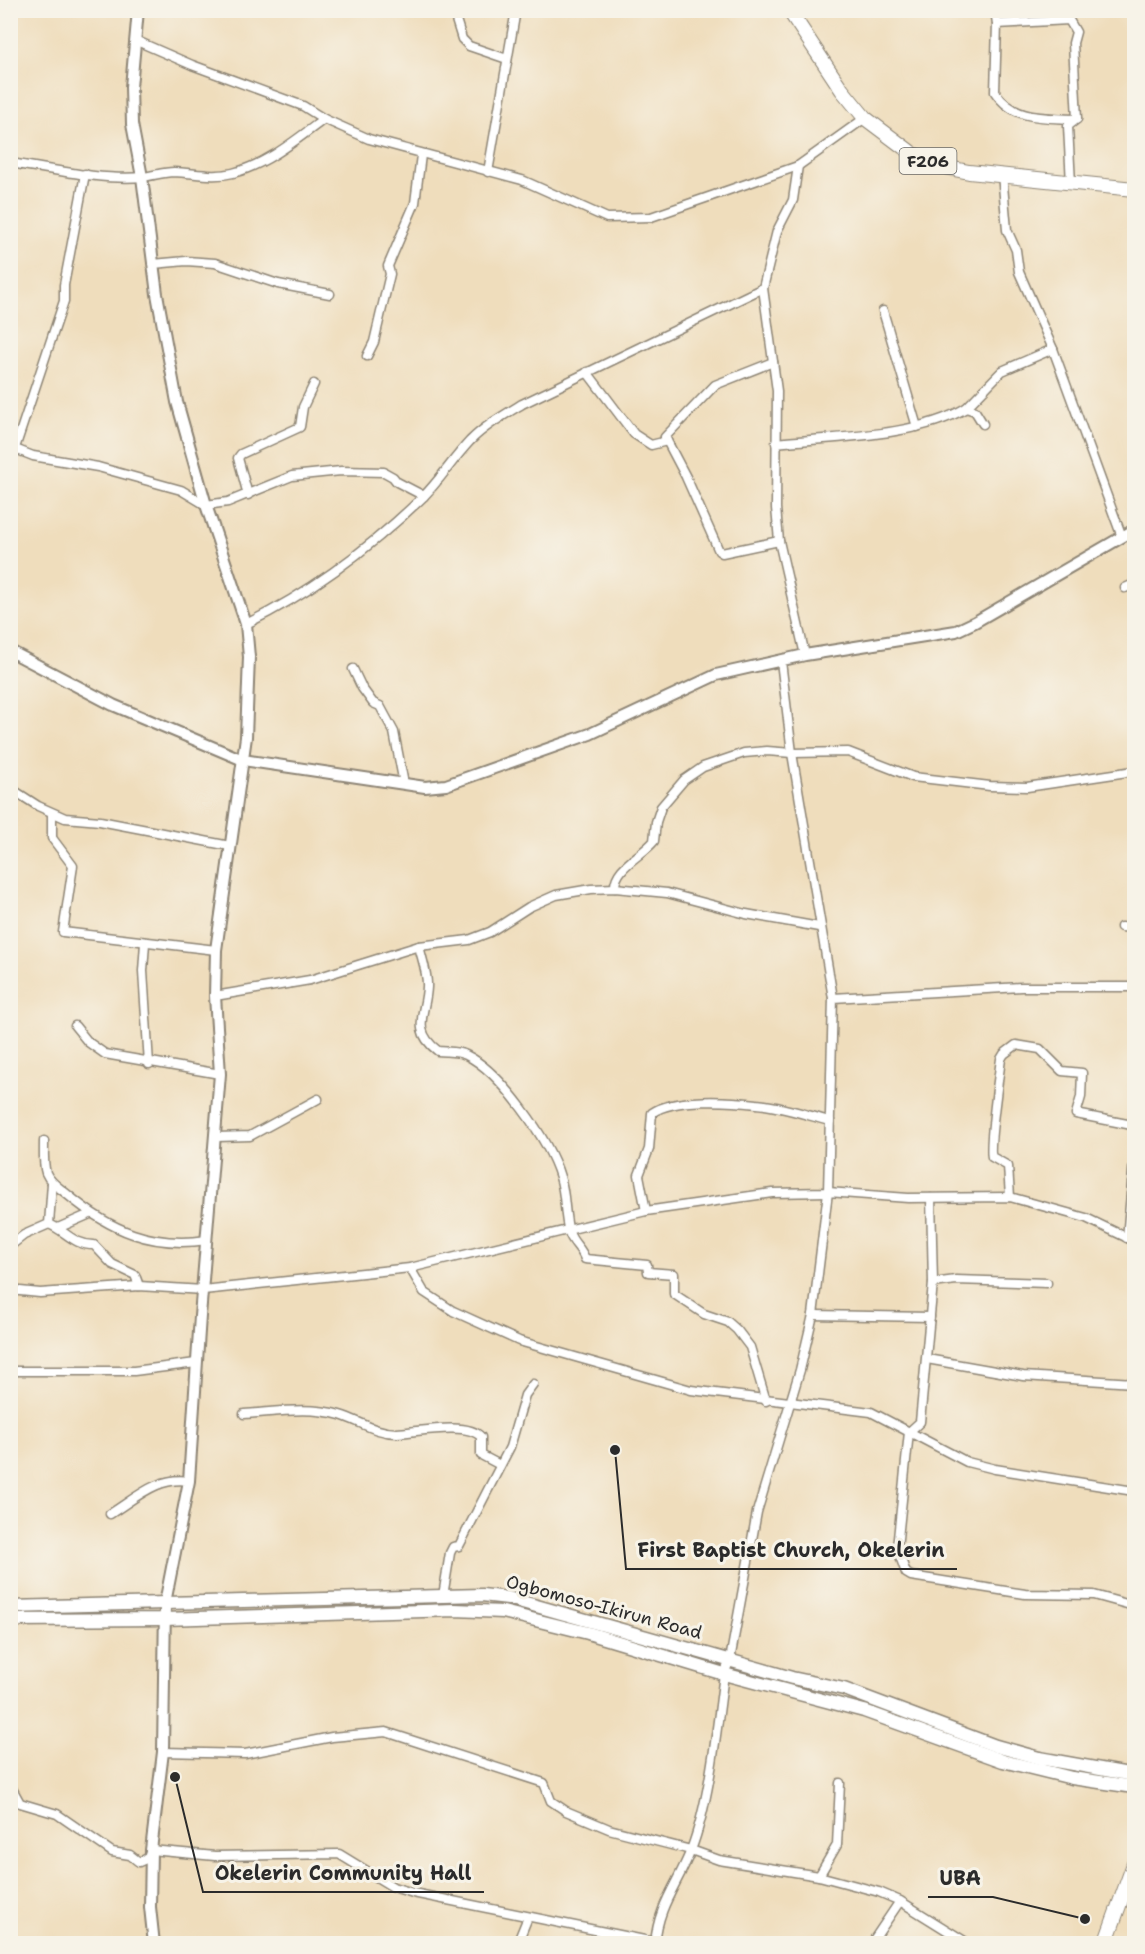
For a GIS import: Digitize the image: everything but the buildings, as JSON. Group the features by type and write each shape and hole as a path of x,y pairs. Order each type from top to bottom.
{"main road":[{"name":"F206","path":"789,10 865,118 913,154 939,166 1071,184 1134,189"},
{"name":"Ogbomoso-Ikirun Road","path":"10,1608 482,1595 528,1601 730,1660 843,1689 996,1746 1039,1758 1134,1774"},
{"name":"Ogbomoso-Ikirun Road","path":"10,1620 164,1619 455,1610 503,1611 588,1632 724,1674 864,1712 1003,1761 1072,1778 1134,1787"},
{"path":"1105,1944 1134,1864"}],"street":[{"path":"138,10 131,102 153,264 177,402 206,505 246,624 249,690 243,759 216,950 215,996 220,1074 217,1137 196,1363 189,1481 165,1603 163,1752 151,1850 150,1907 154,1944"},
{"path":"453,10 462,39 469,46 507,59"},
{"path":"488,172 516,10"},
{"path":"996,10 995,92 999,98 1024,117 1077,119"},
{"path":"997,24 1069,20 1076,32 1073,43 1077,119"},
{"path":"137,41 192,65 303,106 324,119 369,139 522,180 607,219 630,220 651,217 798,166 865,118"},
{"path":"10,163 85,174 142,177 175,172 208,176 234,173 278,152 324,119"},
{"path":"1071,184 1068,126 1077,119"},
{"path":"367,357 374,342 390,274 388,266 415,203 422,155"},
{"path":"798,166 793,200 777,231 763,288 777,391 776,508 779,541 805,655"},
{"path":"10,463 12,448 45,366 64,301 64,285 85,174"},
{"path":"1002,174 1007,230 1016,250 1019,272 1053,349 1122,537"},
{"path":"153,264 186,261 214,263 279,284 330,294"},
{"path":"246,624 285,604 331,575 424,496 471,440 491,424 522,404 763,288"},
{"path":"882,311 917,427"},
{"path":"776,443 917,427 954,416 966,408 1002,371 1053,349"},
{"path":"773,362 715,385 665,437 686,477 718,551 722,553 779,541"},
{"path":"587,372 634,434 651,445 667,441"},
{"path":"248,495 238,458 241,454 300,427 303,407 314,384"},
{"path":"966,408 975,411 983,424"},
{"path":"12,448 33,456 98,467 181,490 206,505 217,506 292,476 341,471 384,472 397,482 424,496"},
{"path":"10,651 113,705 243,759 425,787 446,785 470,779 590,734 693,683 716,675 805,655 956,631 1134,530"},
{"path":"1125,588 1134,584"},
{"path":"151,1850 215,1856 339,1854 393,1887 655,1943 660,1912 691,1850 704,1802 724,1674 730,1660 757,1512 813,1315 828,1192 833,998 819,927 792,753 781,661"},
{"path":"353,669 362,688 373,703 380,706 394,732 404,784"},
{"path":"615,888 615,881 620,871 654,841 656,822 668,796 693,772 744,753 779,750 792,753 848,752 914,777 990,786 1027,787 1134,771"},
{"path":"10,788 52,814 230,846"},
{"path":"52,814 50,834 73,866 63,932 216,950"},
{"path":"215,996 310,980 419,946 469,940 490,932 529,907 556,896 615,888 667,893 774,921 819,927"},
{"path":"1121,927 1134,928"},
{"path":"145,943 143,971 148,1064"},
{"path":"419,946 428,986 420,1024 438,1051 467,1055 506,1088 544,1142 556,1165 563,1189 571,1239 579,1245 585,1259 647,1265 648,1272 674,1274 674,1294 709,1317 728,1322 750,1347 766,1401"},
{"path":"833,998 1021,987 1134,987"},
{"path":"75,1026 88,1042 105,1054 148,1064 220,1074"},
{"path":"1010,1197 1008,1166 992,1157 989,1152 995,1126 995,1096 1001,1059 1016,1045 1040,1049 1062,1071 1082,1073 1081,1097 1076,1114 1132,1125 1134,1132"},
{"path":"217,1137 250,1136 318,1099"},
{"path":"646,1211 639,1175 649,1149 652,1113 661,1107 677,1103 759,1104 830,1121"},
{"path":"44,1141 46,1172 52,1183 90,1214 129,1233 155,1241 177,1244 207,1240"},
{"path":"10,1290 40,1293 138,1286 203,1290 410,1268 646,1211 772,1193 828,1192 931,1198 1010,1197 1086,1218 1131,1240 1134,1160"},
{"path":"49,1224 52,1183"},
{"path":"931,1198 933,1283 927,1359 920,1422 909,1432 897,1548 906,1573 910,1576 1025,1594 1094,1595 1134,1606"},
{"path":"58,1228 90,1214"},
{"path":"10,1246 24,1235 49,1224 58,1228 70,1239 83,1245 94,1245 112,1264 135,1275 138,1286"},
{"path":"410,1268 424,1292 453,1311 519,1341 691,1390 789,1404 871,1412 966,1462 995,1469 1134,1491"},
{"path":"933,1283 956,1280 1047,1283"},
{"path":"813,1315 930,1317"},
{"path":"927,1359 1023,1376 1134,1383"},
{"path":"10,1371 134,1371 196,1363"},
{"path":"443,1596 450,1553 453,1547 459,1545 510,1447 525,1395 533,1384"},
{"path":"244,1414 304,1410 333,1414 384,1432 469,1429 481,1437 481,1455 500,1465"},
{"path":"110,1514 156,1484 174,1479 189,1481"},
{"path":"163,1752 245,1754 332,1737 386,1732 544,1783 551,1801 566,1811 599,1826 691,1850 719,1860 819,1876 879,1892 900,1901 969,1944"},
{"path":"819,1876 837,1845 840,1783"},
{"path":"10,1785 20,1803 57,1814 112,1852 130,1855 139,1862 144,1862 151,1850"},
{"path":"872,1944 900,1901"},
{"path":"517,1944 528,1917"}],"place":[{"name":"First Baptist Church, Okelerin","path":"615,1450"},
{"name":"Okelerin Community Hall","path":"175,1777"},
{"name":"UBA","path":"1085,1919"}]}
